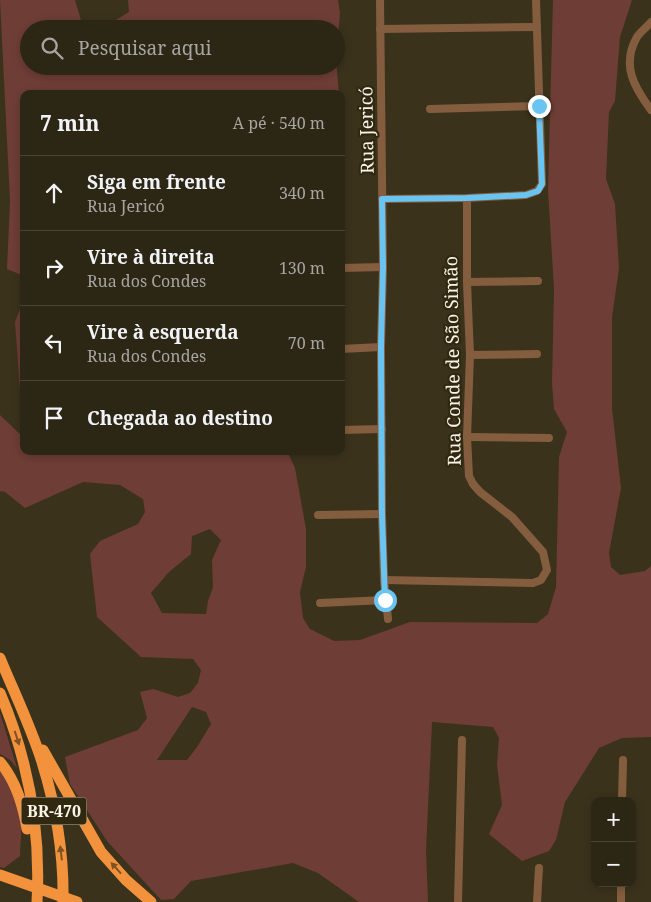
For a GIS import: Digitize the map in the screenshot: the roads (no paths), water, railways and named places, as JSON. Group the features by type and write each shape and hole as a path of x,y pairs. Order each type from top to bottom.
{"highway":[{"name":"BR-470","path":"0,658 41,760 54,813 64,879 63,902"},
{"name":"BR-470","path":"0,693 20,747 31,793 38,876 36,902"},
{"path":"27,724 101,852 126,880 151,902"},
{"path":"0,762 12,777 22,804 33,864 38,876"},
{"path":"0,875 77,902"},
{"path":"0,881 58,902"}],"street":[{"name":"Rua Jericó","path":"380,0 383,267 381,347 382,514 385,600 388,619"},
{"path":"382,199 526,195 538,191 542,184 536,0"},
{"path":"651,22 638,36 630,56 631,76 636,90 651,110"},
{"path":"380,29 537,27"},
{"path":"430,109 539,106"},
{"name":"Rua Conde de São Simão","path":"384,580 533,583 541,580 547,570 543,552 512,517 473,484 469,476 467,437 470,355 467,282 467,198"},
{"path":"345,268 383,267"},
{"path":"467,282 538,281"},
{"path":"345,349 381,347"},
{"path":"470,355 537,354"},
{"path":"345,430 382,429"},
{"path":"467,437 549,438"},
{"path":"318,515 382,514"},
{"path":"320,603 385,600"},
{"path":"458,902 462,740"},
{"path":"622,797 623,760"},
{"path":"537,902 539,868"},
{"path":"621,902 622,887"}]}
